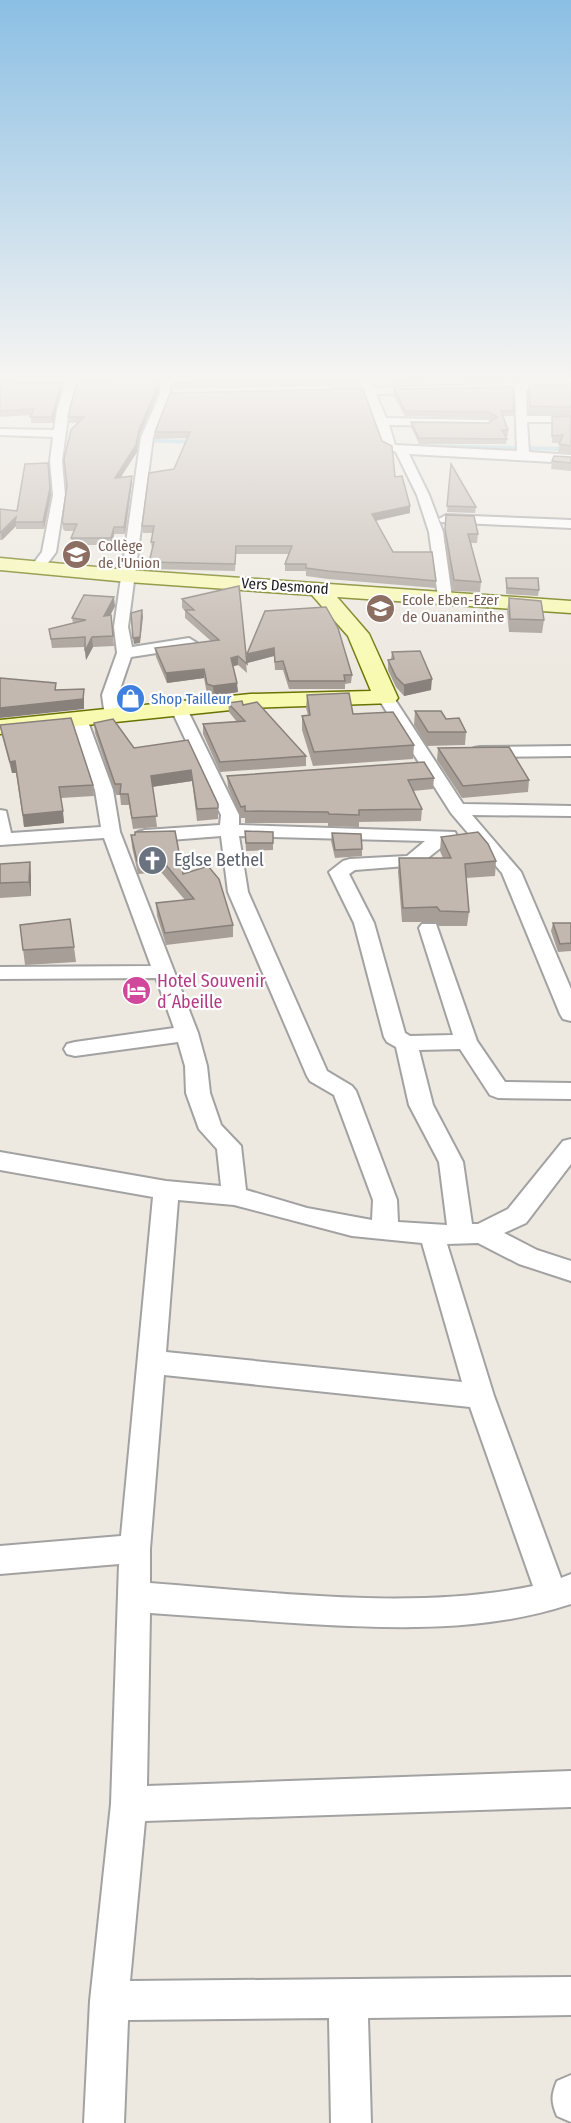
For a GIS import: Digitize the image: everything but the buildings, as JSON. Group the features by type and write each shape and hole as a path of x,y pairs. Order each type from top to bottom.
{"main road":[{"name":"Vers Desmond","path":"0,564 128,576 571,607"},
{"path":"0,727 259,700 386,698 358,634 318,589"}],"street":[{"path":"37,568 49,552 59,495 58,479"},
{"path":"113,716 110,695 124,653 121,627 142,479"},
{"path":"413,479 423,495 429,518 436,532 445,597"},
{"path":"429,518 571,524"},
{"path":"124,653 189,643"},
{"path":"386,698 457,809 512,872 571,1014"},
{"path":"179,709 230,815 229,830 238,892 318,1076 344,1091 385,1200 385,1230"},
{"path":"79,719 104,790 113,835 187,1034 196,1066 198,1093 211,1130 229,1146 234,1196"},
{"path":"468,752 571,751"},
{"path":"406,766 445,752"},
{"path":"213,780 235,778"},
{"path":"457,809 571,811"},
{"path":"0,815 2,839 229,830 479,836"},
{"path":"443,836 412,861 350,865 339,872 364,923 395,1037 406,1043 466,1042"},
{"path":"429,928 466,1042 498,1090 571,1091"},
{"path":"0,973 164,972"},
{"path":"75,1048 187,1034"},
{"path":"406,1043 422,1105 451,1162 471,1233"},
{"path":"0,1161 166,1190 234,1196 352,1227 432,1235 471,1233 517,1216 558,1160 571,1147"},
{"path":"104,2123 109,2001 129,1804 135,1549 166,1190"},
{"path":"471,1233 528,1257 571,1271"},
{"path":"133,1597 384,1613 500,1608 562,1592 480,1396 432,1235"},
{"path":"151,1362 480,1396"},
{"path":"0,1560 135,1549"},
{"path":"129,1804 571,1789"},
{"path":"109,2001 571,1996"},
{"path":"348,1998 351,2123"},
{"path":"571,2095 571,2102"}],"place":[{"name":"Collège de l'Union","path":"77,555"},
{"name":"Ecole Eben-Ezer de Ouanaminthe","path":"381,609"},
{"name":"Shop Tailleur","path":"130,699"},
{"name":"Eglse Bethel","path":"153,860"},
{"name":"Hotel Souvenir d´Abeille","path":"136,991"}]}
